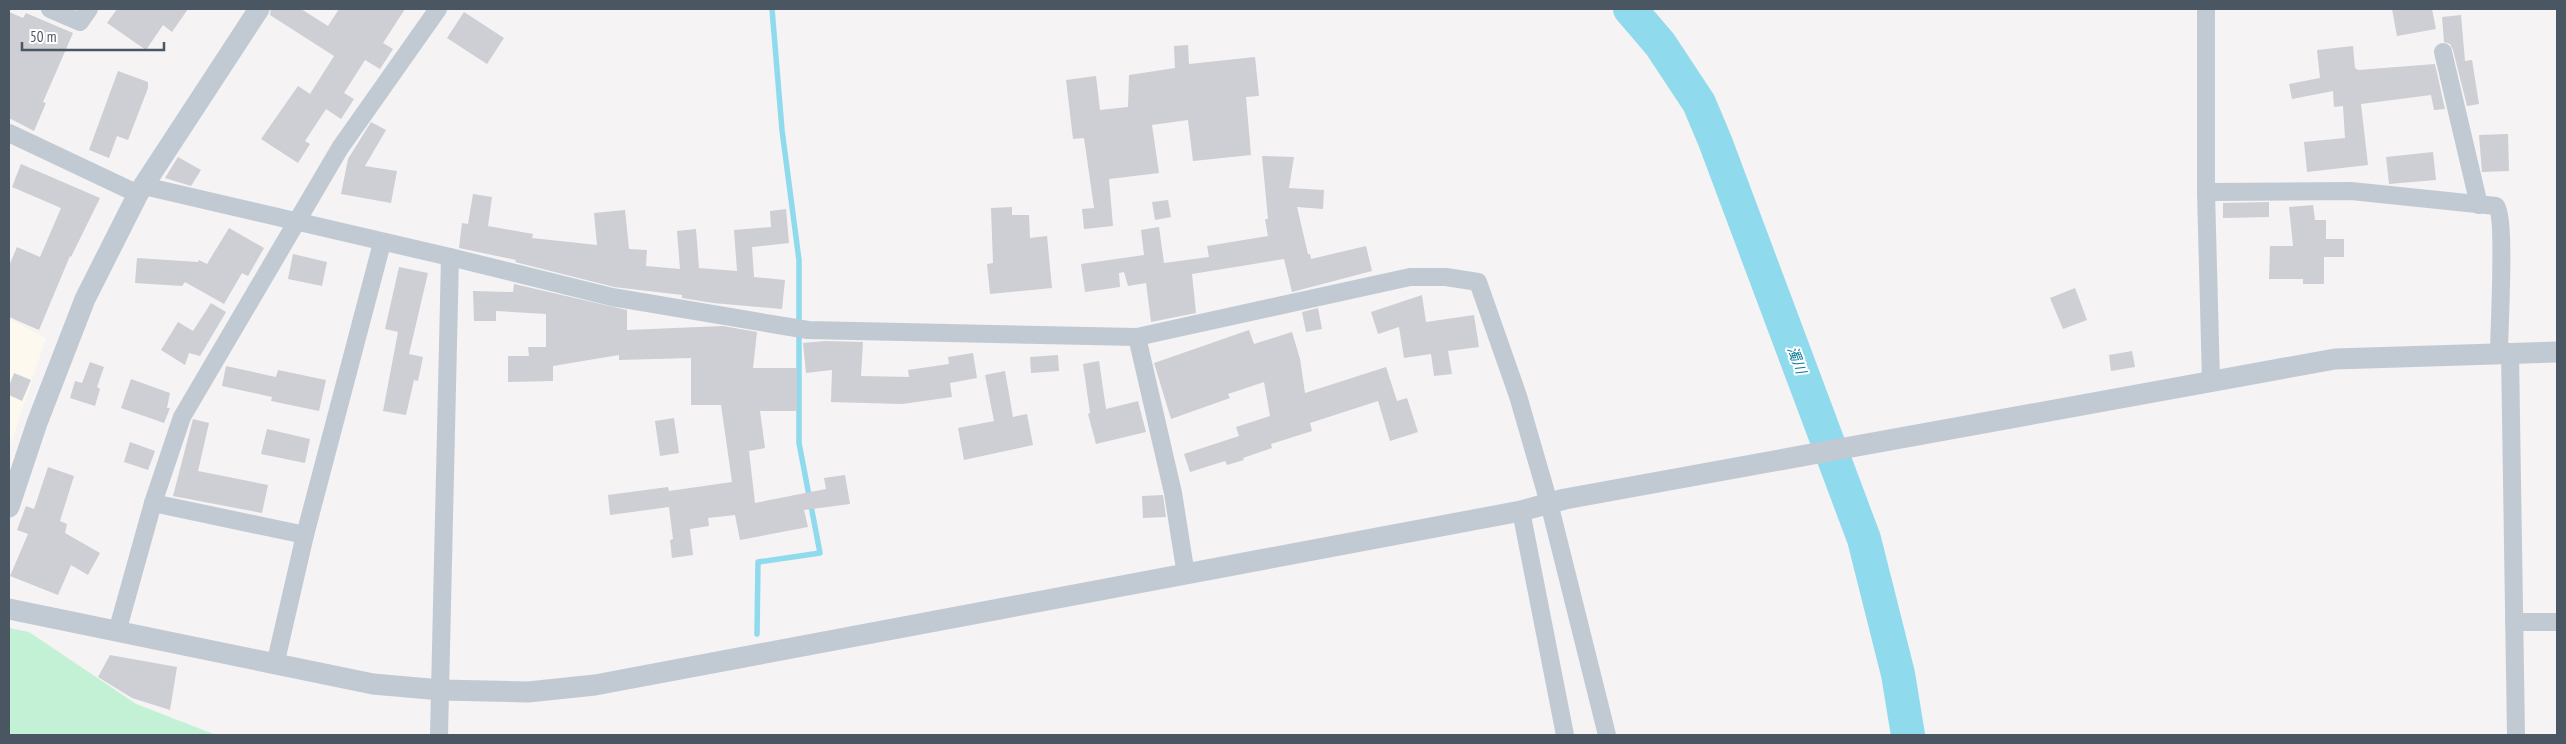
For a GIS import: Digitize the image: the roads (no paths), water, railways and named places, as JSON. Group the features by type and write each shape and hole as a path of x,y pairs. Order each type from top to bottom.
{"street":[{"path":"50,9 80,22 89,9"},
{"path":"9,507 37,423 85,299 141,190 259,9"},
{"path":"117,632 153,503 182,416 295,221 340,148 438,9"},
{"path":"2206,9 2206,192 2211,381"},
{"path":"2443,52 2479,205"},
{"path":"9,133 141,190 295,221 382,243 450,256 612,297 808,330 1137,337 1410,277 1446,277 1478,282 1557,501 1607,735"},
{"path":"2206,192 2351,191 2496,206 2500,211 2516,735"},
{"path":"275,665 305,535 382,243"},
{"path":"439,735 450,256"},
{"path":"1137,337 1173,493 1186,575"},
{"path":"9,608 373,684 441,690 528,692 595,685 1521,511 1557,501 2335,359 2557,352"},
{"path":"153,503 305,535"},
{"path":"1521,511 1565,735"},
{"path":"2514,622 2557,622"}],"waterway":[{"path":"757,634 758,562 820,553 799,443 799,260 782,130 772,9"},
{"name":"濁川","path":"1630,9 1660,44 1699,103 1715,141 1864,539 1898,674 1908,735"}]}
